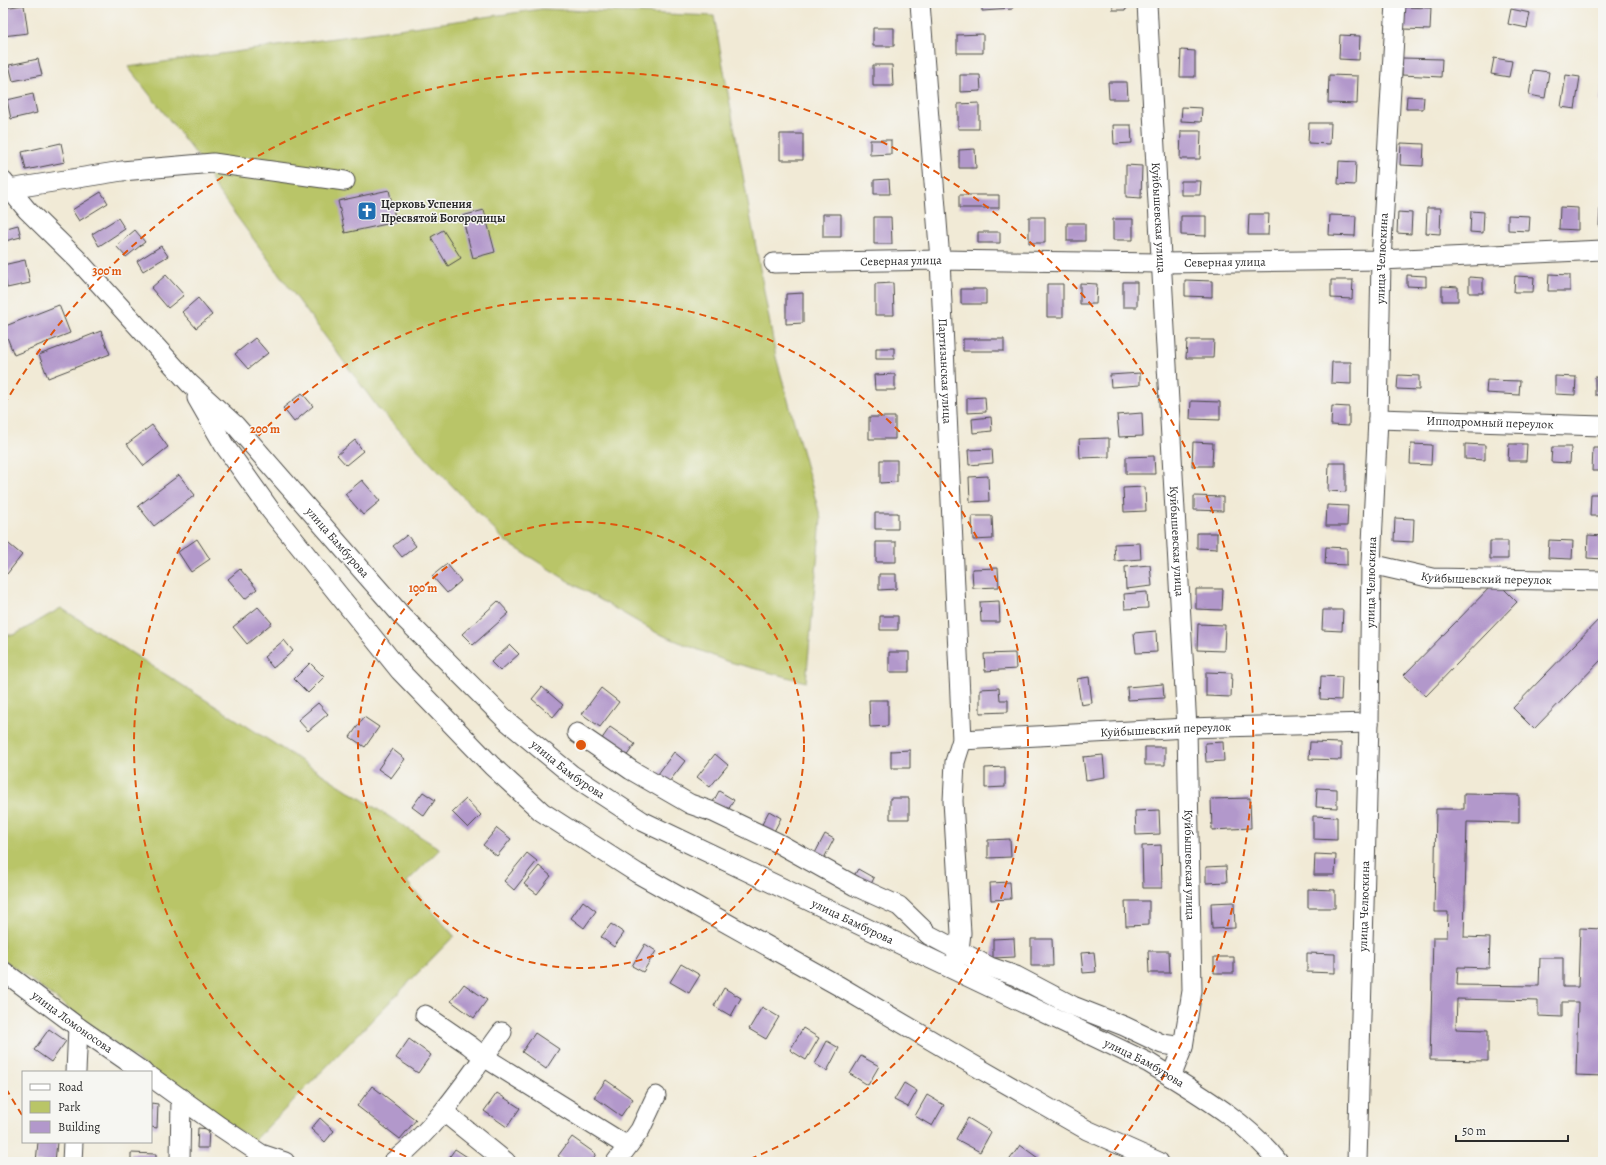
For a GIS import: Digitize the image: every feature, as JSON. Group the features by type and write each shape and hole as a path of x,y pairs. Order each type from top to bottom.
{"street":[{"name":"Партизанская улица","path":"920,3 940,260 962,740"},
{"name":"Куйбышевская улица","path":"1147,3 1187,728 1192,991 1183,1047 1171,1077"},
{"name":"улица Челюскина","path":"1357,1162 1369,723 1371,564 1378,419 1381,260 1396,3"},
{"path":"6,185 122,171 213,163 346,181"},
{"name":"улица Бамбурова","path":"6,185 27,210 77,259 189,383 235,425 402,616 508,722 572,776 642,821 1149,1063 1224,1111 1266,1145 1278,1162"},
{"name":"Северная улица","path":"774,263 940,260 1161,262 1381,260 1603,250"},
{"path":"189,383 224,445 271,511 400,671 492,766 542,812 637,873 839,986 1018,1091 1087,1130 1159,1162"},
{"name":"Ипподромный переулок","path":"1378,419 1603,426"},
{"name":"Куйбышевский переулок","path":"1371,564 1432,578 1603,581"},
{"name":"Куйбышевский переулок","path":"962,740 1187,728 1369,723"},
{"path":"577,733 631,770 690,804 713,812 776,842 855,886 899,906 929,935 990,967 1016,976 1073,1006 1124,1026 1162,1044 1183,1047"},
{"path":"953,969 959,950 961,933 953,800 955,762 962,740"},
{"name":"улица Ломоносова","path":"3,971 78,1027 142,1071"},
{"path":"425,1015 484,1057 626,1146"},
{"path":"76,1071 78,1027"},
{"path":"393,1162 409,1150 444,1112 502,1032"},
{"path":"152,1078 261,1154 285,1162"},
{"path":"616,1162 626,1146 640,1130 656,1096"},
{"path":"180,1162 181,1098"},
{"path":"444,1112 506,1162"},
{"path":"72,1162 73,1143"}],"green space":[{"path":"542,9 714,16 776,357 821,519 806,682 726,661 657,633 568,581 505,541 378,408 215,187 207,168 128,67"},
{"path":"61,608 440,849 407,882 454,936 254,1141 144,1065 3,959 3,635 14,635"}],"building":[{"path":"982,3 1012,3 1013,9 982,11"},
{"path":"1113,3 1126,3 1126,10 1113,10"},
{"path":"24,5 28,33 3,36 3,8"},
{"path":"1405,7 1431,8 1430,30 1404,29"},
{"path":"1511,9 1530,13 1527,28 1508,24"},
{"path":"873,28 894,28 894,46 873,46"},
{"path":"983,34 983,53 957,53 957,35"},
{"path":"1340,35 1360,36 1359,60 1339,59"},
{"path":"1181,50 1195,51 1195,77 1180,77"},
{"path":"1402,58 1442,59 1441,77 1402,75"},
{"path":"1494,58 1512,61 1509,77 1491,74"},
{"path":"38,59 42,75 13,81 9,65"},
{"path":"873,65 892,65 893,86 873,86"},
{"path":"1533,70 1549,72 1545,98 1529,95"},
{"path":"960,75 980,75 981,91 960,92"},
{"path":"1329,75 1358,76 1357,104 1328,103"},
{"path":"1566,75 1580,77 1575,109 1561,107"},
{"path":"1108,82 1127,82 1128,99 1109,99"},
{"path":"1603,88 1603,102 1600,101"},
{"path":"33,94 37,113 11,119 7,100"},
{"path":"1407,96 1424,97 1423,109 1406,109"},
{"path":"979,103 979,129 958,129 958,104"},
{"path":"1182,107 1202,108 1201,122 1181,121"},
{"path":"1309,123 1331,123 1330,144 1308,143"},
{"path":"1113,125 1131,125 1132,143 1114,144"},
{"path":"1181,131 1201,131 1200,159 1180,159"},
{"path":"780,134 803,134 803,160 780,160"},
{"path":"870,140 891,140 891,154 870,155"},
{"path":"61,143 65,162 26,170 22,152"},
{"path":"1401,143 1424,144 1423,166 1400,165"},
{"path":"975,149 976,168 959,168 959,150"},
{"path":"1339,161 1356,162 1355,185 1338,184"},
{"path":"1126,165 1142,166 1141,198 1126,197"},
{"path":"889,179 890,194 874,194 874,180"},
{"path":"1181,181 1201,181 1200,195 1181,195"},
{"name":"Церковь Успения Пресвятой Богородицы","path":"389,190 396,222 345,233 338,201"},
{"path":"101,192 108,203 79,221 72,210"},
{"path":"959,195 999,195 999,208 959,208"},
{"path":"1560,207 1578,208 1578,230 1559,229"},
{"path":"1427,208 1441,208 1440,234 1426,233"},
{"path":"1600,209 1603,209 1603,227 1599,227"},
{"path":"484,210 495,252 473,258 462,216"},
{"path":"1471,211 1484,212 1483,233 1470,232"},
{"path":"1398,212 1412,213 1411,234 1397,233"},
{"path":"823,214 841,214 841,237 823,237"},
{"path":"1249,214 1269,214 1268,235 1248,235"},
{"path":"1330,215 1356,216 1355,236 1329,235"},
{"path":"1508,215 1530,216 1529,231 1508,230"},
{"path":"1181,216 1206,216 1206,236 1181,235"},
{"path":"874,217 891,217 892,244 874,244"},
{"path":"1029,217 1045,217 1045,243 1029,243"},
{"path":"118,218 125,229 99,246 92,234"},
{"path":"1113,219 1133,219 1133,240 1113,240"},
{"path":"1067,223 1085,223 1085,241 1067,241"},
{"path":"18,225 21,237 5,241 3,229"},
{"path":"135,230 145,242 126,257 116,246"},
{"path":"443,230 461,258 448,266 431,237"},
{"path":"978,232 1000,232 1000,243 978,243"},
{"path":"161,246 168,256 143,271 137,261"},
{"path":"25,260 30,283 7,288 3,265"},
{"path":"1549,274 1570,275 1570,291 1548,291"},
{"path":"166,275 184,295 168,308 151,288"},
{"path":"1407,275 1426,276 1426,287 1407,286"},
{"path":"1515,276 1534,277 1533,292 1514,292"},
{"path":"1469,277 1483,278 1483,293 1469,293"},
{"path":"1185,280 1212,281 1212,297 1185,296"},
{"path":"1331,280 1353,280 1352,299 1331,298"},
{"path":"1123,282 1137,282 1137,307 1123,307"},
{"path":"893,283 894,315 875,315 875,284"},
{"path":"1080,283 1097,284 1096,304 1080,304"},
{"path":"1047,284 1063,284 1063,317 1047,317"},
{"path":"1442,286 1458,287 1458,301 1442,301"},
{"path":"961,289 986,289 986,304 961,304"},
{"path":"803,293 803,323 786,324 786,294"},
{"path":"198,298 212,315 196,328 182,312"},
{"path":"59,305 70,333 14,355 3,327"},
{"path":"101,331 110,354 48,378 39,355"},
{"path":"255,338 268,353 248,369 235,354"},
{"path":"963,339 1004,339 1004,351 963,351"},
{"path":"1187,340 1214,340 1213,358 1186,358"},
{"path":"876,348 894,348 894,359 876,359"},
{"path":"1332,362 1351,362 1351,384 1331,383"},
{"path":"1140,373 1140,385 1111,387 1110,375"},
{"path":"895,374 895,390 875,390 874,375"},
{"path":"1398,375 1419,376 1419,390 1397,389"},
{"path":"1555,376 1576,377 1575,395 1555,394"},
{"path":"1595,377 1603,377 1603,395 1595,395"},
{"path":"1487,380 1520,381 1519,395 1486,393"},
{"path":"302,393 313,406 294,422 283,408"},
{"path":"985,397 986,412 967,413 967,398"},
{"path":"1191,401 1220,402 1220,420 1190,419"},
{"path":"1332,406 1349,407 1349,426 1331,425"},
{"path":"1142,413 1143,436 1119,437 1117,415"},
{"path":"869,417 895,417 895,439 869,439"},
{"path":"991,417 992,431 973,433 972,419"},
{"path":"152,425 168,447 144,466 127,444"},
{"path":"1109,438 1109,457 1080,458 1079,439"},
{"path":"355,440 363,451 346,465 337,455"},
{"path":"1193,442 1213,443 1212,466 1192,466"},
{"path":"1411,444 1432,445 1431,465 1410,464"},
{"path":"1465,444 1485,445 1485,460 1465,459"},
{"path":"1509,444 1527,444 1526,461 1508,461"},
{"path":"1552,447 1571,447 1570,463 1551,462"},
{"path":"1593,448 1603,448 1603,471 1592,471"},
{"path":"992,449 993,463 969,465 968,450"},
{"path":"1154,456 1155,474 1126,474 1126,457"},
{"path":"880,460 897,460 897,482 880,483"},
{"path":"1329,463 1346,463 1346,492 1328,491"},
{"path":"179,475 195,495 154,526 138,506"},
{"path":"988,476 989,501 970,502 969,477"},
{"path":"362,480 380,501 363,515 345,494"},
{"path":"1145,487 1146,511 1124,512 1123,488"},
{"path":"1591,494 1603,494 1603,516 1590,516"},
{"path":"1194,496 1223,497 1223,511 1194,510"},
{"path":"1327,505 1348,506 1347,526 1326,526"},
{"path":"875,513 898,513 898,529 875,529"},
{"path":"972,516 992,516 993,539 973,540"},
{"path":"1395,518 1414,519 1413,542 1394,541"},
{"path":"1197,533 1217,533 1217,549 1197,548"},
{"path":"407,535 416,546 402,557 393,546"},
{"path":"1588,535 1603,536 1603,559 1587,558"},
{"path":"197,539 210,559 191,572 178,552"},
{"path":"4,540 22,555 7,574 3,571"},
{"path":"1549,540 1573,541 1572,559 1548,558"},
{"path":"1490,541 1508,541 1508,559 1490,559"},
{"path":"876,542 896,542 896,562 876,562"},
{"path":"1140,543 1141,559 1115,561 1114,544"},
{"path":"1326,547 1347,548 1347,565 1325,564"},
{"path":"447,564 461,581 447,593 432,576"},
{"path":"1150,565 1152,586 1126,589 1125,567"},
{"path":"998,568 999,587 973,588 972,569"},
{"path":"240,569 257,589 245,599 228,579"},
{"path":"879,574 896,574 896,589 879,590"},
{"path":"1496,581 1517,602 1426,696 1404,675"},
{"path":"1196,589 1223,589 1222,610 1196,609"},
{"path":"1147,592 1148,608 1125,609 1124,594"},
{"path":"498,601 509,613 473,645 462,634"},
{"path":"999,601 1000,622 981,622 980,602"},
{"path":"258,607 272,623 247,644 233,627"},
{"path":"1323,610 1343,610 1342,631 1322,630"},
{"path":"1603,615 1603,658 1534,729 1513,708"},
{"path":"880,616 898,616 898,630 880,630"},
{"path":"1198,624 1225,625 1224,651 1197,650"},
{"path":"1156,631 1157,652 1136,653 1134,633"},
{"path":"284,640 293,651 273,668 264,657"},
{"path":"510,645 519,654 500,671 491,662"},
{"path":"889,652 909,652 909,672 889,672"},
{"path":"1015,653 1016,669 985,671 984,654"},
{"path":"310,663 324,677 308,693 294,679"},
{"path":"1206,672 1232,673 1231,697 1206,696"},
{"path":"1321,676 1342,677 1341,700 1320,699"},
{"path":"1089,677 1092,703 1081,705 1077,679"},
{"path":"1163,684 1164,698 1128,700 1127,687"},
{"path":"542,687 563,705 553,717 532,699"},
{"path":"601,688 619,702 600,727 582,714"},
{"path":"999,688 1000,700 1008,700 1008,712 980,713 980,689"},
{"path":"869,700 888,700 888,726 870,727"},
{"path":"318,703 328,714 308,731 298,720"},
{"path":"364,717 379,727 365,747 350,737"},
{"path":"610,727 635,744 623,761 599,743"},
{"path":"1223,742 1224,761 1206,762 1205,743"},
{"path":"1310,742 1341,743 1341,760 1309,759"},
{"path":"1145,747 1165,747 1165,765 1145,765"},
{"path":"392,749 405,759 391,778 378,769"},
{"path":"910,750 910,768 891,768 891,751"},
{"path":"674,752 685,761 669,782 658,774"},
{"path":"715,754 728,765 710,787 697,777"},
{"path":"1103,755 1105,777 1086,780 1083,757"},
{"path":"1005,767 1005,787 985,788 985,768"},
{"path":"1317,788 1337,789 1337,808 1316,807"},
{"path":"719,791 734,800 728,810 713,802"},
{"path":"423,792 435,800 424,816 412,807"},
{"path":"1464,794 1519,795 1519,823 1467,822 1464,937 1490,938 1489,968 1458,967 1457,985 1539,986 1540,958 1563,958 1563,987 1578,987 1580,928 1603,929 1603,1076 1576,1075 1578,1002 1562,1002 1562,1017 1538,1016 1538,1001 1457,999 1456,1029 1488,1030 1488,1061 1430,1060 1433,937 1447,937 1448,912 1434,912 1436,809 1464,809"},
{"path":"890,798 909,798 909,819 890,819"},
{"path":"1250,798 1251,828 1212,830 1211,799"},
{"path":"466,799 481,815 468,828 452,812"},
{"path":"1159,810 1160,834 1136,835 1135,811"},
{"path":"769,811 781,818 771,837 759,830"},
{"path":"1313,816 1337,817 1337,840 1313,839"},
{"path":"497,828 511,839 497,856 483,845"},
{"path":"825,834 834,839 822,862 813,857"},
{"path":"1010,839 1011,857 988,858 988,840"},
{"path":"1161,845 1162,888 1143,888 1142,846"},
{"path":"527,853 537,861 514,890 504,881"},
{"path":"1315,854 1336,855 1335,875 1314,875"},
{"path":"539,866 551,876 537,894 524,884"},
{"path":"1226,866 1227,882 1206,883 1206,867"},
{"path":"858,869 874,878 869,888 852,879"},
{"path":"1010,882 1011,899 991,900 990,883"},
{"path":"1308,889 1335,890 1335,908 1308,908"},
{"path":"583,901 596,911 584,928 571,918"},
{"path":"1125,901 1149,901 1149,925 1126,926"},
{"path":"1234,902 1235,928 1212,929 1211,903"},
{"path":"611,924 624,933 614,947 601,937"},
{"path":"1014,938 1015,957 993,958 993,939"},
{"path":"1031,939 1052,939 1053,966 1031,966"},
{"path":"645,944 656,951 643,972 632,966"},
{"path":"1148,951 1169,951 1170,973 1149,973"},
{"path":"1094,952 1096,972 1083,973 1081,953"},
{"path":"1307,953 1335,954 1335,973 1307,972"},
{"path":"1214,957 1234,957 1234,973 1214,973"},
{"path":"681,964 700,975 689,993 670,982"},
{"path":"464,984 487,1000 474,1018 451,1001"},
{"path":"724,988 741,998 731,1016 714,1006"},
{"path":"762,1007 779,1017 766,1039 749,1029"},
{"path":"803,1028 819,1038 806,1060 790,1050"},
{"path":"49,1029 66,1041 51,1062 34,1050"},
{"path":"535,1033 559,1049 546,1069 522,1052"},
{"path":"409,1039 431,1055 418,1073 396,1058"},
{"path":"827,1041 839,1048 827,1071 815,1064"},
{"path":"861,1056 879,1066 868,1085 850,1074"},
{"path":"606,1080 633,1099 621,1116 594,1097"},
{"path":"904,1083 917,1091 908,1107 894,1100"},
{"path":"372,1086 416,1120 400,1139 357,1106"},
{"path":"497,1093 520,1108 507,1127 484,1111"},
{"path":"927,1095 944,1105 932,1126 915,1116"},
{"path":"152,1103 158,1104 157,1128 152,1127"},
{"path":"320,1118 334,1131 325,1142 311,1129"},
{"path":"968,1118 991,1132 980,1152 956,1139"},
{"path":"198,1128 209,1129 208,1148 197,1148"},
{"path":"572,1137 596,1154 591,1162 566,1162 558,1156"},
{"path":"38,1143 57,1143 55,1162 36,1162"},
{"path":"1020,1145 1038,1158 1035,1162 1008,1162"},
{"path":"455,1149 475,1162 446,1162"},
{"path":"131,1153 156,1154 156,1162 131,1162"}],"place":[{"name":"Церковь Успения Пресвятой Богородицы","path":"367,211"}]}
